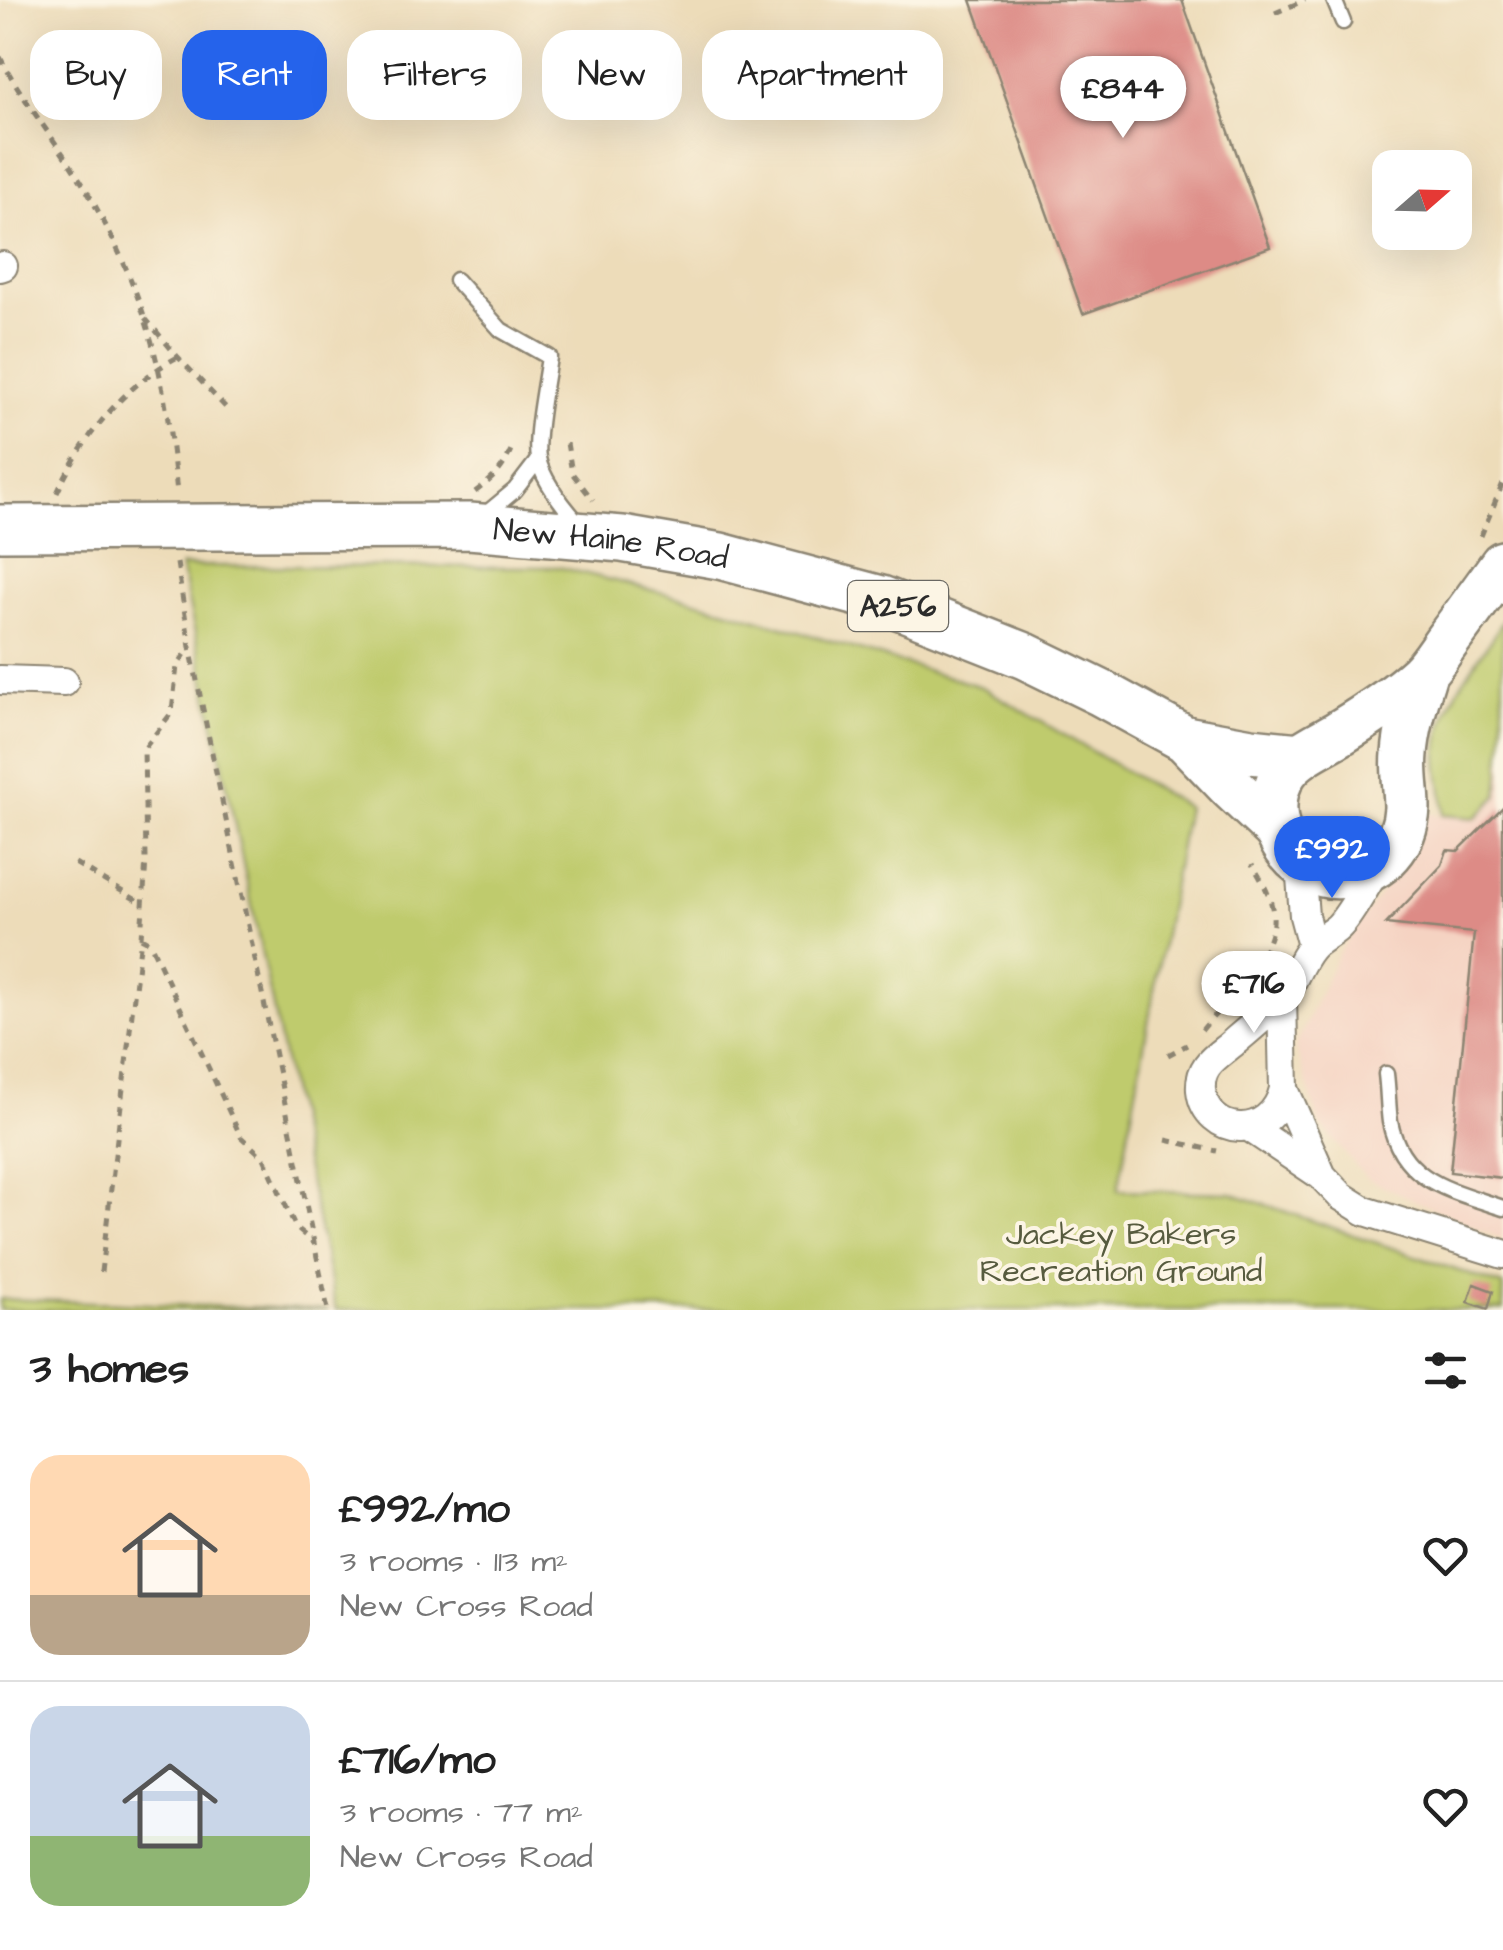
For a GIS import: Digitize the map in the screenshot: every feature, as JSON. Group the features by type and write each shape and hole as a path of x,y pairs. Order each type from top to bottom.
{"main road":[{"name":"New Haine Road","path":"0,528 469,526 598,520 881,599 1025,656 1184,738 1251,751 1308,752 1338,743 1359,746 1377,754 1392,769 1407,807"},
{"path":"1378,864 1394,849 1404,829 1404,758 1424,673 1487,558"},
{"path":"1276,852 1273,810 1276,790 1285,771 1424,673"},
{"name":"New Haine Road","path":"1184,738 1231,787 1276,852 1319,873 1339,876 1360,874 1378,864"}],"street":[{"path":"0,680 64,682"},
{"path":"1276,852 1304,916 1312,946"},
{"path":"1282,997 1281,1102 1274,1114 1249,1127 1222,1122 1204,1102 1201,1088 1208,1062 1282,997 1312,946 1339,926 1378,864"},
{"path":"1230,1046 1256,1046 1278,1063 1322,1176"},
{"path":"1249,1127 1322,1176 1366,1212 1503,1254"}],"lane":[{"path":"1334,0 1343,22"},
{"path":"456,280 501,330 549,356 538,460 560,503 598,520"},
{"path":"469,526 499,505 538,460"},
{"path":"1386,1074 1390,1124 1401,1151 1416,1172 1438,1186 1503,1208"}],"path":[{"path":"1275,13 1305,0"},
{"path":"0,57 85,189 145,317 172,443 178,502"},
{"path":"145,317 230,412"},
{"path":"51,505 66,473 98,427 123,398 178,356"},
{"path":"567,443 572,473 593,500 598,520"},
{"path":"1487,558 1482,534 1503,483"},
{"path":"175,554 190,646 328,1310"},
{"path":"102,1272 141,938 146,859 144,748 172,712 177,666 190,646"},
{"path":"1168,1055 1183,1049 1197,1036 1262,956 1274,919 1268,890 1276,852"},
{"path":"75,862 143,904"},
{"path":"141,938 150,943 240,1137 264,1158 296,1228 314,1243"}],"shaded area":[{"path":"1503,741 1503,1240 1367,1179 1319,1123 1295,1047 1337,955 1413,847 1422,813 1476,818 1498,796"}],"green space":[{"name":"Jackey Bakers Recreation Ground","path":"181,566 559,567 700,602 982,687 1187,807 1118,1190 1231,1193 1503,1286 1503,1310 336,1310"},
{"path":"1503,621 1503,741 1498,796 1476,818 1443,815 1438,753 1445,717 1461,684"},
{"path":"0,1299 328,1310 0,1310"}],"building":[{"path":"971,0 1182,0 1270,247 1083,314"},
{"path":"1503,807 1503,1178 1450,1172 1474,933 1386,924 1442,865 1447,850 1458,851"},
{"path":"1474,1284 1493,1291 1488,1309 1468,1302"}]}
